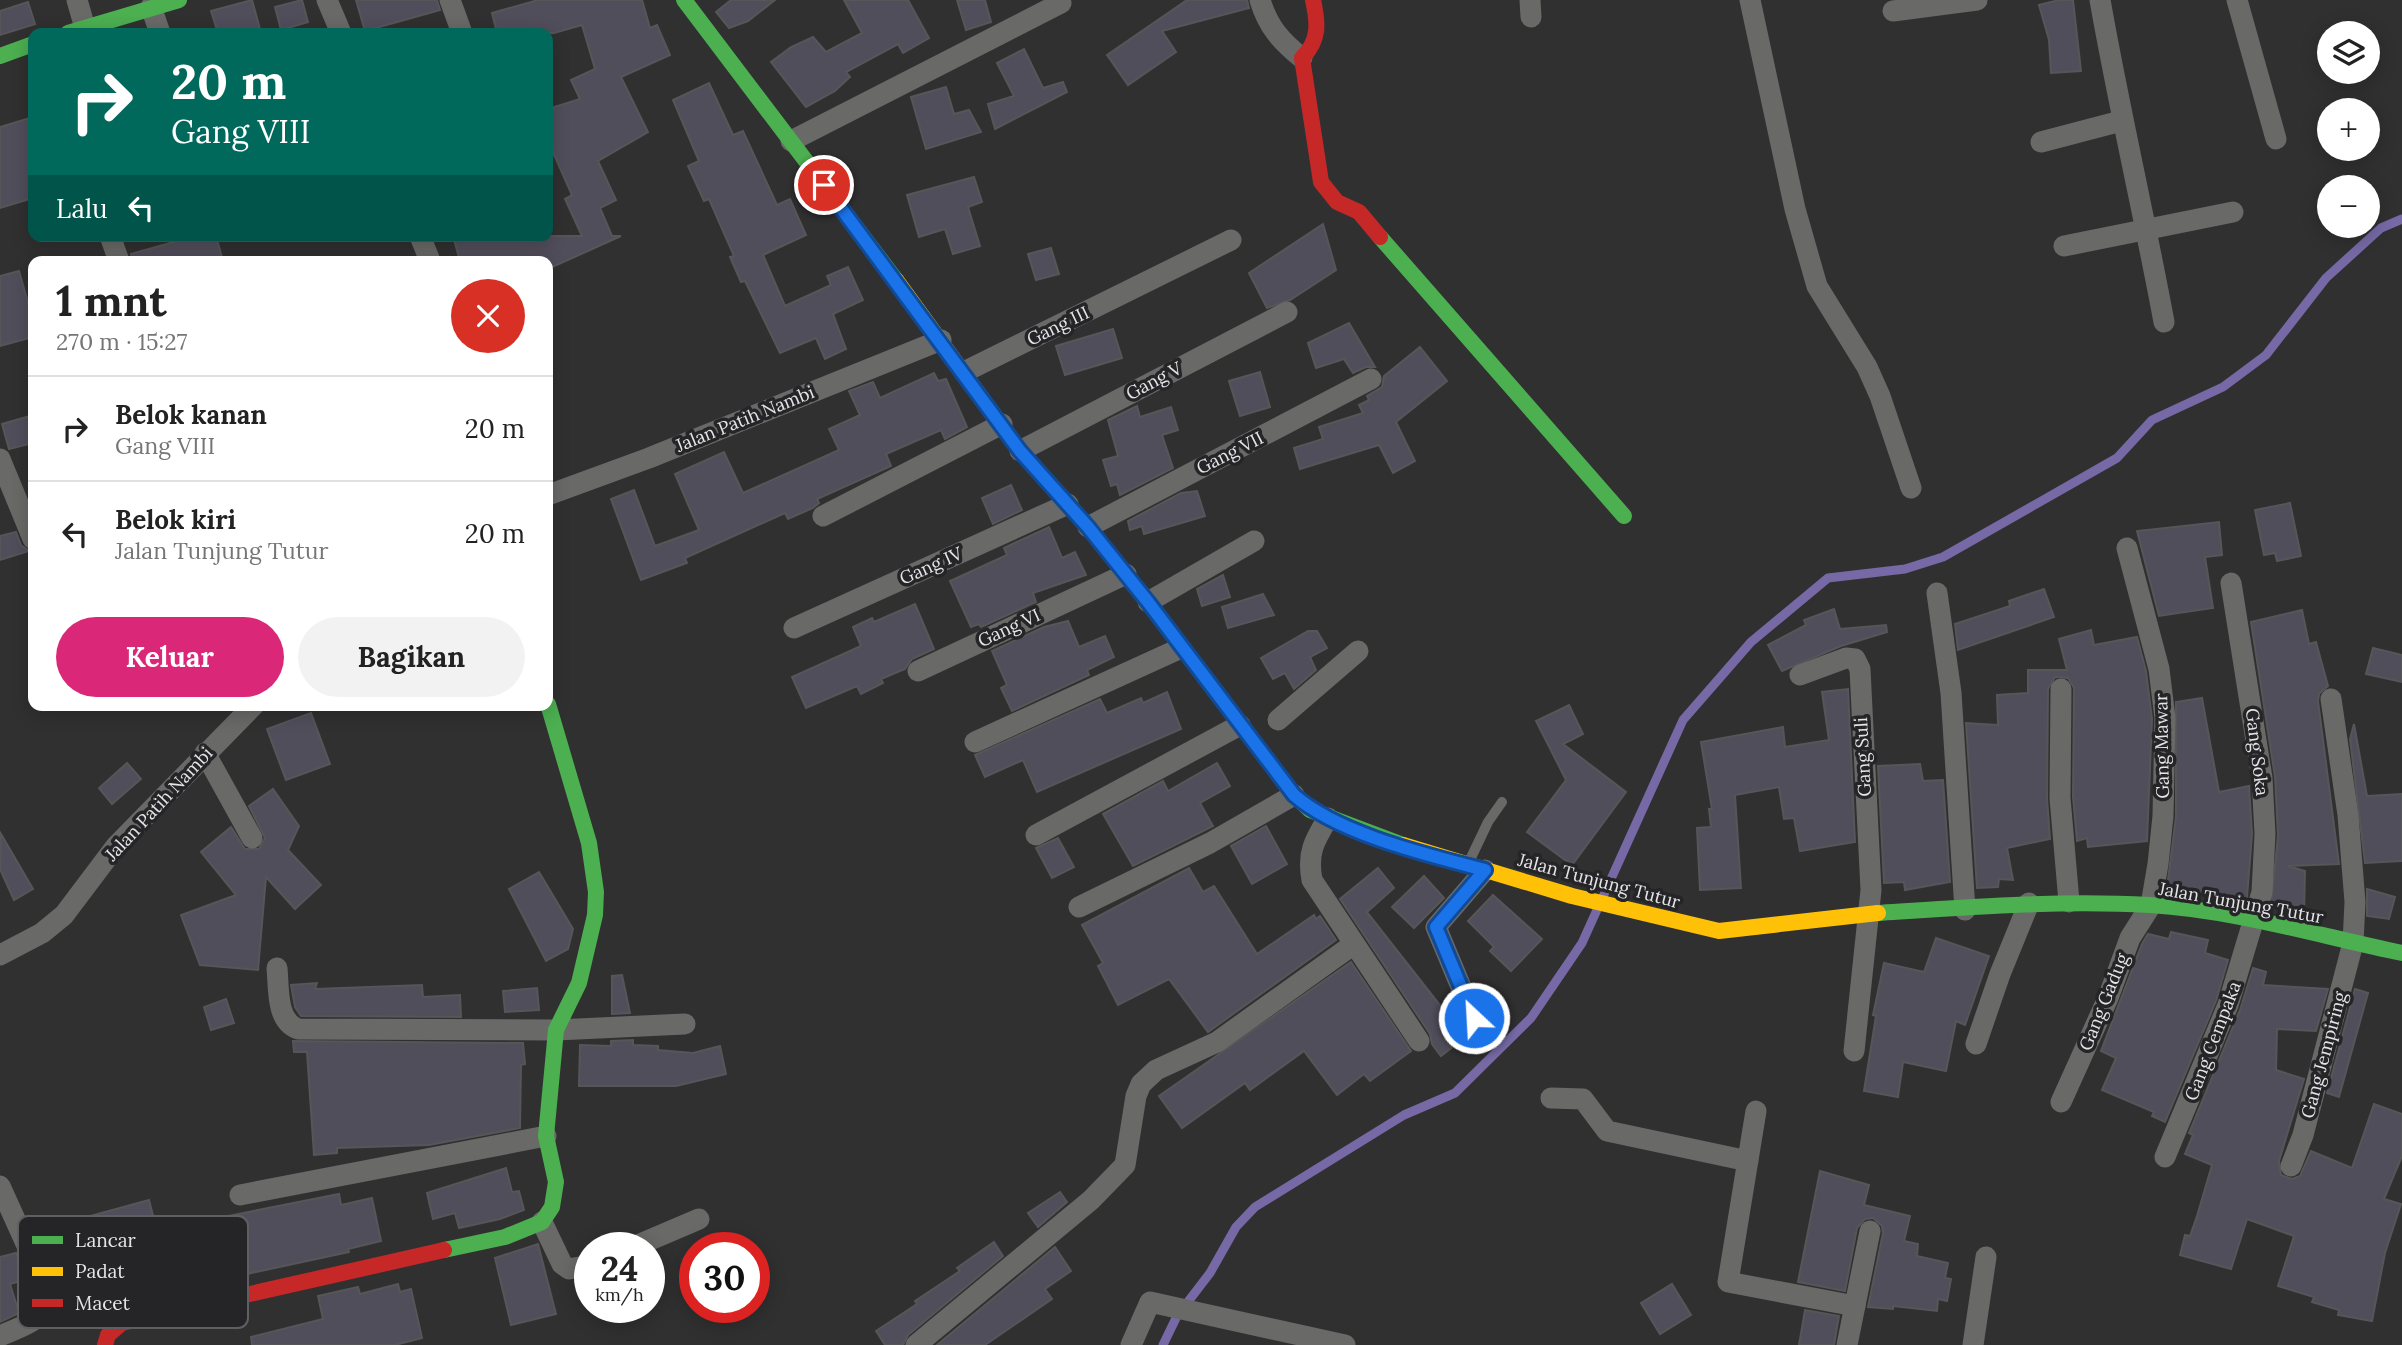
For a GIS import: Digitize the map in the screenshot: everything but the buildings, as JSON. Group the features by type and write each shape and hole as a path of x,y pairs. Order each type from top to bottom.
{"street":[{"path":"76,0 77,28"},
{"path":"86,28 178,0"},
{"path":"327,0 339,28"},
{"path":"450,0 460,28"},
{"name":"Jalan Tunjung Tutur","path":"684,0 941,340 1020,451 1126,574 1294,795 1310,810 1476,868 1572,896 1719,931 1870,914 2069,902 2151,905 2402,953"},
{"path":"1261,0 1265,16 1279,39 1302,58 1321,183 1337,202 1359,212 1623,516"},
{"path":"1302,58 1314,47 1317,38 1313,0"},
{"path":"1750,0 1796,209 1817,286 1867,368 1880,396 1911,488"},
{"path":"1893,11 1976,0"},
{"path":"2100,0 2121,121 2147,230 2164,322"},
{"path":"2237,0 2276,139"},
{"path":"791,141 1061,2"},
{"path":"151,7 158,28"},
{"path":"0,56 28,46"},
{"path":"2041,142 2121,121"},
{"path":"2064,246 2233,212"},
{"name":"Gang III","path":"964,372 1231,240"},
{"name":"Gang V","path":"1020,451 1287,312"},
{"name":"Jalan Patih Nambi","path":"553,493 649,458 941,340"},
{"name":"Gang VII","path":"1088,527 1371,379"},
{"path":"823,516 1002,424"},
{"path":"0,459 28,527"},
{"name":"Gang IV","path":"794,628 1068,504"},
{"path":"1148,602 1254,541"},
{"name":"Gang Mawar","path":"2127,548 2159,669 2165,718 2163,816 2151,905"},
{"name":"Gang VI","path":"918,671 1126,574"},
{"name":"Gang Soka","path":"2231,583 2262,778 2265,861 2255,923"},
{"path":"1937,593 1951,694 1965,910"},
{"path":"975,741 1181,648"},
{"path":"1278,720 1358,651"},
{"name":"Gang Suli","path":"1800,676 1846,658 1855,659 1860,669 1870,914"},
{"path":"2061,689 2060,798 2069,902"},
{"name":"Gang Jempiring","path":"2291,1166 2303,1135 2353,943 2355,902 2348,815 2331,699"},
{"name":"Jalan Patih Nambi","path":"0,955 42,933 64,915 116,846 248,711"},
{"path":"248,1292 505,1237 542,1222 552,1207 556,1182 546,1136 556,1030 579,983 587,958 596,892 589,843 550,711"},
{"path":"1036,835 1240,725"},
{"path":"205,753 252,838"},
{"path":"1079,907 1210,843 1294,795"},
{"path":"1328,818 1310,847 1308,861 1312,880 1419,1041"},
{"path":"1474,1018 1436,927 1476,868"},
{"path":"1976,1044 2000,974 2029,903"},
{"name":"Gang Gadug","path":"2062,1101 2108,998 2130,937 2151,905"},
{"path":"1854,1051 1870,914"},
{"name":"Gang Cempaka","path":"2165,1157 2228,1004 2255,923"},
{"path":"916,1345 1091,1200 1125,1165 1136,1096 1141,1084 1156,1070 1217,1042 1354,944"},
{"path":"277,968 284,1018 289,1026 298,1029 556,1030 685,1024"},
{"path":"1551,1098 1583,1099 1607,1131 1748,1161"},
{"path":"1756,1111 1728,1282 1855,1306"},
{"path":"240,1195 546,1136"},
{"path":"0,1186 18,1226"},
{"path":"665,1234 699,1219"},
{"path":"542,1222 562,1264 569,1269 574,1268"},
{"path":"1847,1345 1870,1231"},
{"path":"1973,1345 1986,1257"},
{"path":"1131,1345 1150,1303 1345,1345"},
{"path":"0,1336 18,1328"},
{"path":"105,1345 108,1335 116,1328"}],"lane":[{"path":"1476,868 1488,822 1502,802"}],"waterway":[{"path":"1163,1345 1177,1316 1210,1273 1236,1227 1255,1207 1404,1115 1455,1093 1531,1018 1582,943 1683,720 1751,642 1828,578 1905,569 1943,557 2117,458 2152,420 2223,387 2266,355 2326,278 2381,228 2402,219"}],"traffic: fast":[{"path":"85,28 179,0"},
{"path":"684,0 896,280"},
{"path":"0,56 28,46"},
{"path":"1380,237 1624,516"},
{"path":"1150,605 1294,795 1310,810 1403,845"},
{"path":"444,1250 505,1237 542,1222 552,1207 556,1182 546,1136 556,1030 579,983 595,915 596,892 589,843 550,711"},
{"path":"1878,913 2048,904 2150,905 2245,918 2402,953"}],"traffic: slow":[{"path":"896,280 1020,451 1088,527 1150,605"},
{"path":"1403,845 1572,896 1719,931 1878,913"}],"traffic: jam":[{"path":"1313,0 1316,16 1315,38 1302,58 1321,182 1337,202 1359,212 1380,237"},
{"path":"248,1294 444,1250"},
{"path":"105,1345 108,1335 116,1328"}],"route":[{"path":"824,185 941,340 1020,451 1088,527 1148,602 1294,795 1310,810 1366,833 1485,870 1436,927 1437,938 1474,1018"}]}
